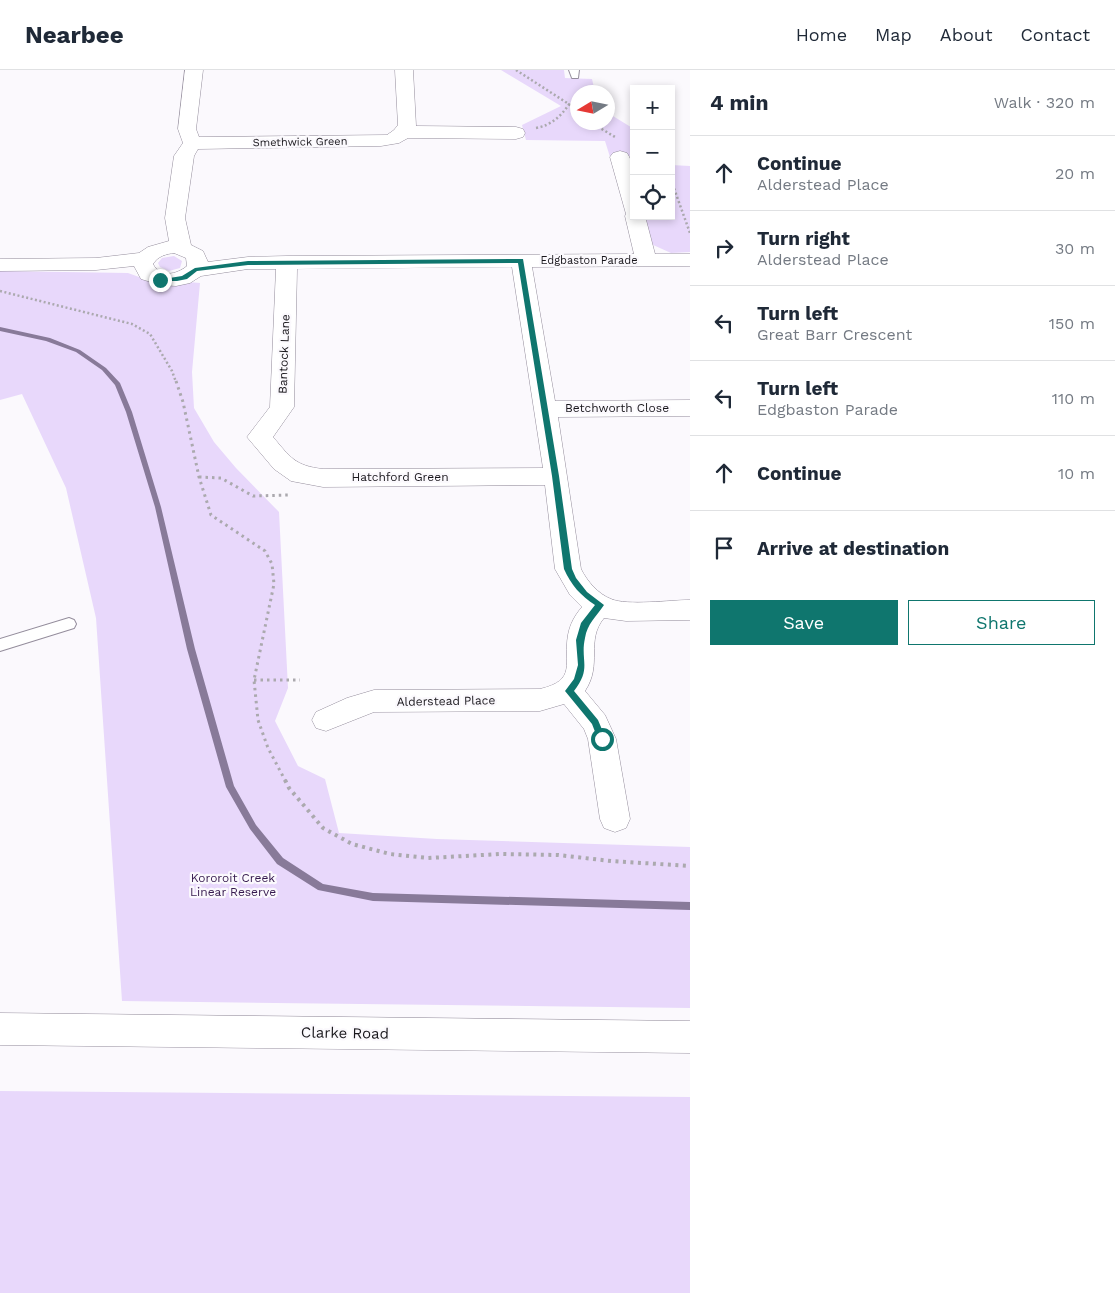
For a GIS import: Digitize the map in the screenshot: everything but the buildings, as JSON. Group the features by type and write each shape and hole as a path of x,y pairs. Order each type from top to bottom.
{"street":[{"path":"175,218 191,258 184,277 168,280 154,277 149,259 175,218 184,156 192,143 187,129 194,70"},
{"path":"404,70 408,119 405,132"},
{"name":"Smethwick Green","path":"192,143 376,141 397,137 405,132 516,133"},
{"path":"620,149 630,183"},
{"path":"636,220 646,260"},
{"path":"0,265 96,264 149,259 191,258"},
{"name":"Edgbaston Parade","path":"191,258 248,263 690,260"},
{"path":"521,261 556,476 568,569 572,579 585,594 608,609 690,610"},
{"name":"Bantock Lane","path":"259,437 272,423 282,407 287,262"},
{"name":"Betchworth Close","path":"544,409 690,408"},
{"name":"Hatchford Green","path":"259,437 282,463 300,474 323,478 556,476"},
{"path":"600,605 585,623 580,640 582,665 578,680 569,691 595,723 602,739 615,819"},
{"name":"Alderstead Place","path":"326,720 357,706 374,701 540,700 569,691"},
{"name":"Clarke Road","path":"0,1029 690,1037"}],"lane":[{"path":"0,645 69,624"}],"path":[{"path":"516,70 570,103 560,118 552,124 516,133"},
{"path":"599,130 620,149"},
{"path":"675,191 690,233"},
{"path":"0,290 132,324 150,334 160,348 172,371 182,402 199,477 211,515 265,551 272,564 272,592 254,680 258,720 268,748 289,788 323,828 352,844 390,854 428,858 500,854 539,855 690,866"},
{"path":"254,680 300,680"}],"green space":[{"path":"501,70 564,70 565,78 592,79 593,85 570,85 570,130 615,130 615,117 630,127 630,156 610,157 605,141 526,140 522,125 561,106"},
{"path":"675,165 690,166 690,252 671,253 651,244 646,220 675,220"},
{"path":"174,256 182,261 180,268 169,271 160,267 158,263 162,258"},
{"name":"Kororoit Creek Linear Reserve","path":"0,271 128,273 164,286 188,282 200,283 192,372 194,408 214,442 236,468 279,512 288,688 275,721 298,766 325,779 339,833 437,839 690,847 690,1008 122,1001 96,618 66,488 22,394 0,400"},
{"path":"0,1091 690,1097 690,1293 0,1293"}],"waterway":[{"path":"0,329 48,339 78,351 104,369 118,384 129,412 158,507 191,649 230,787 253,827 280,861 321,887 373,897 690,906"}],"route":[{"path":"160,280 177,280 191,274 195,270 248,263 521,261 556,476 568,569 572,579 585,594 600,605 585,623 580,640 582,665 578,680 569,691 595,723 602,739"}]}
